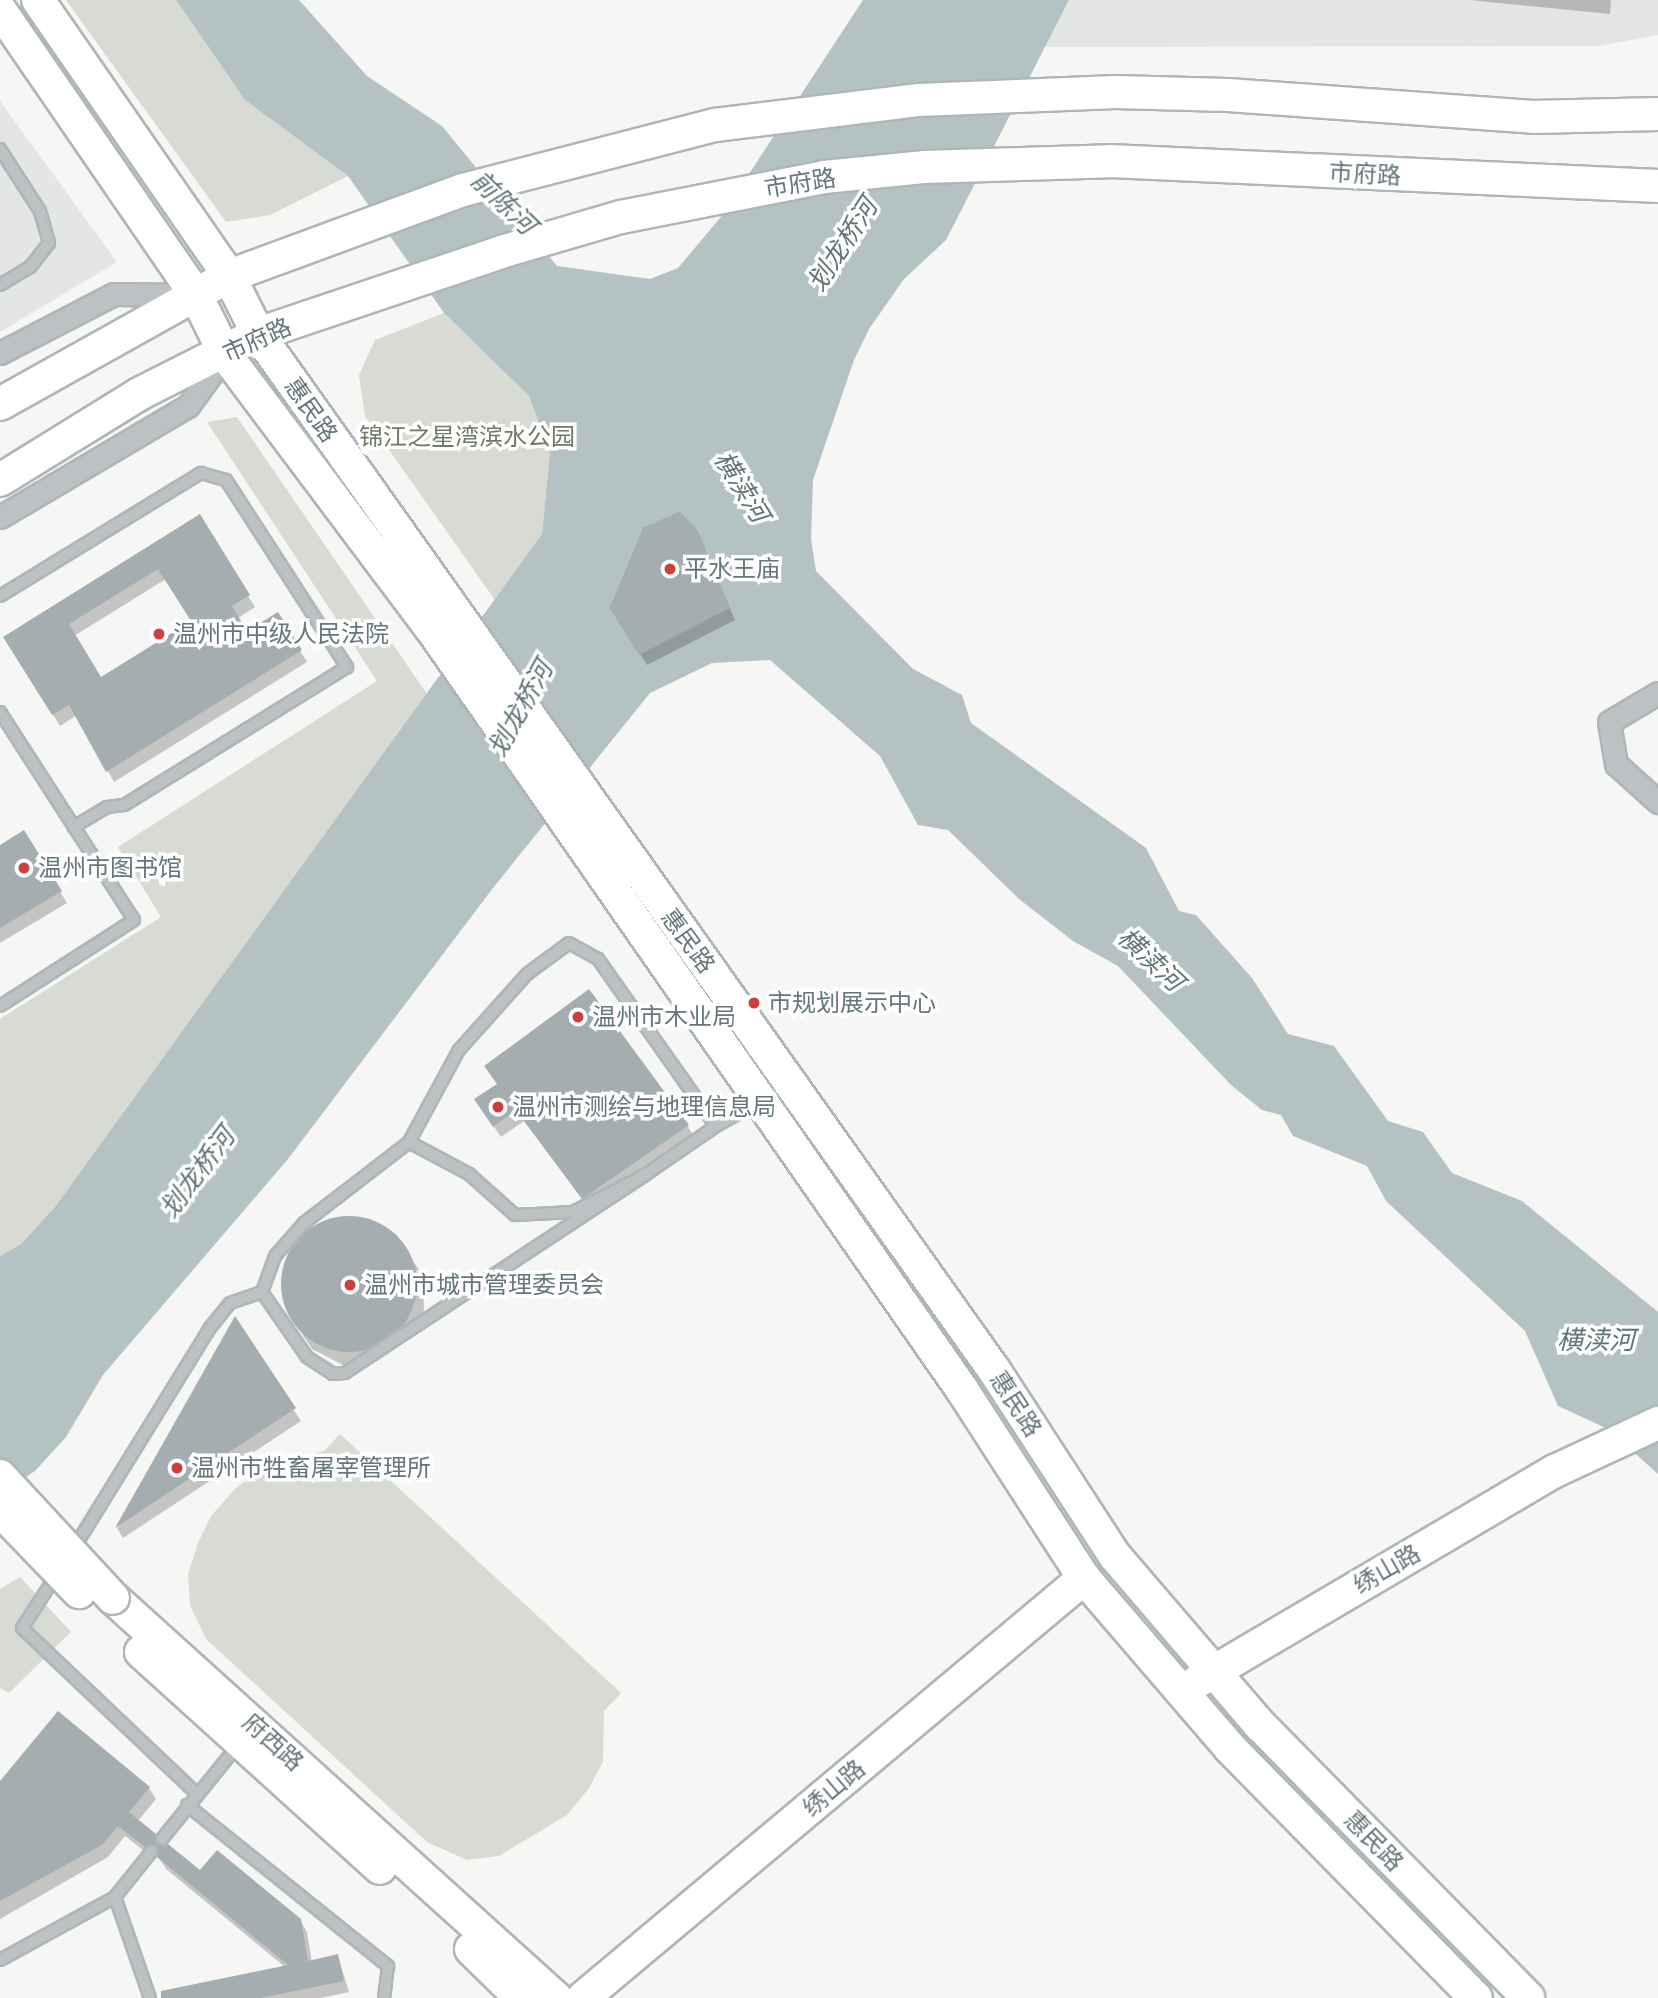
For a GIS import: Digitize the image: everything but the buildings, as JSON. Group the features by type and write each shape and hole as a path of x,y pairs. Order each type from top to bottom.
{"main road":[{"name":"惠民路","path":"38,0 229,276 258,334 442,621 580,817 761,1102 962,1391 1084,1578 1230,1748 1460,1992"},
{"name":"惠民路","path":"0,10 196,295 225,354 442,621"},
{"path":"0,404 229,276 463,190 716,125 839,108 1014,94 1228,95 1533,117 1658,114"},
{"name":"市府路","path":"0,480 139,394 225,354 258,334 364,302 501,252 621,217 824,177 923,167 1096,161 1540,184 1658,186"},
{"name":"惠民路","path":"580,817 790,1085 994,1370 1115,1556 1260,1724 1528,1998"},
{"name":"绣山路","path":"1183,1692 1214,1670 1555,1471 1658,1423"},
{"name":"府西路","path":"0,1476 108,1606 239,1744 521,1998"},
{"name":"府西路","path":"0,1510 556,1998"},
{"name":"绣山路","path":"583,1998 1084,1578"},
{"path":"1460,1992 1482,1951"}],"street":[{"path":"0,353 114,294 196,295"},
{"path":"0,517 188,405 225,354"},
{"path":"1658,693 1609,722 1616,764 1658,802"}],"lane":[{"path":"0,149 40,211 49,243 30,267 0,285"},
{"path":"0,596 201,473 226,480 347,667 124,805 107,807 74,827"},
{"path":"0,712 134,920 0,1006"},
{"path":"262,1292 275,1256 304,1223 409,1142 459,1050 527,974 569,943 598,959 716,1126"},
{"path":"262,1292 307,1357 333,1374 345,1373 716,1126 790,1085"},
{"path":"409,1142 468,1174 515,1215 573,1212 645,1175"},
{"path":"196,1793 22,1628 209,1329 230,1303 262,1292"},
{"path":"162,1839 196,1793 239,1744"},
{"path":"187,1805 388,1966 384,1998"},
{"path":"0,1960 115,1898 150,1852"},
{"path":"115,1898 150,1998"}],"shaded area":[{"path":"1069,0 1658,0 1658,35 1599,46 1043,47"},
{"path":"0,101 117,262 0,332"}],"green space":[{"path":"66,0 176,0 245,100 348,176 270,215 226,222"},
{"name":"锦江之星湾滨水公园","path":"444,313 529,396 550,452 542,534 495,600 365,416 359,375 375,340"},
{"path":"237,417 427,694 55,1207 21,1244 0,1256 0,1019 161,917 118,847 377,681 207,422"},
{"path":"340,1434 621,1693 604,1711 603,1762 589,1788 567,1815 499,1856 467,1860 427,1842 206,1639 190,1605 188,1574 198,1543 211,1516 235,1489 265,1466 324,1451"},
{"path":"20,1577 71,1632 9,1693 0,1688 0,1589"}],"water":[{"path":"176,0 299,0 367,76 442,126 557,266 650,279 678,268 720,218 863,0 1069,0 946,240 904,279 869,329 854,360 813,480 811,539 816,571 913,669 962,695 971,723 1146,848 1179,911 1196,915 1252,978 1288,1034 1334,1046 1388,1121 1423,1132 1452,1173 1522,1201 1658,1312 1658,1474 1608,1429 1558,1406 1525,1331 1386,1201 1367,1166 1293,1136 1281,1115 1262,1110 1231,1085 1118,966 1073,941 1019,899 948,830 918,825 880,756 770,660 712,663 650,693 493,888 288,1159 103,1375 66,1437 35,1471 0,1494 0,1256 21,1244 55,1207 542,534 550,452 529,396 444,313 348,176 245,100","holes":["680,511 698,530 729,608 639,654 609,608 643,527"]}],"place":[{"name":"平水王庙","path":"670,569"},
{"name":"温州市中级人民法院","path":"159,634"},
{"name":"温州市图书馆","path":"24,868"},
{"name":"市规划展示中心","path":"754,1003"},
{"name":"温州市木业局","path":"578,1017"},
{"name":"温州市测绘与地理信息局","path":"498,1107"},
{"name":"温州市城市管理委员会","path":"350,1285"},
{"name":"温州市牲畜屠宰管理所","path":"177,1468"}],"water label":[{"name":"前陈河","path":"503,203"},
{"name":"划龙桥河","path":"843,245"},
{"name":"横渎河","path":"741,487"},
{"name":"划龙桥河","path":"521,709"},
{"name":"横渎河","path":"1150,960"},
{"name":"划龙桥河","path":"198,1173"},
{"name":"横渎河","path":"1596,1341"}]}
